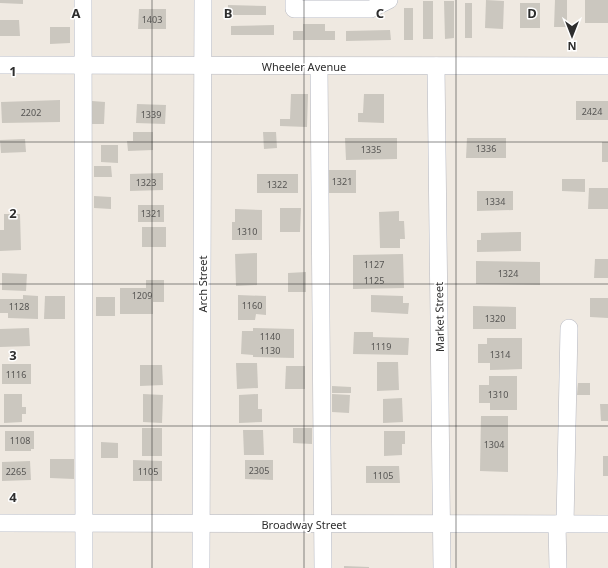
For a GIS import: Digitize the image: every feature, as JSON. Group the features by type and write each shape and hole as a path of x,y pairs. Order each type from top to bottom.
{"street":[{"path":"83,0 84,568"},
{"name":"Arch Street","path":"201,568 203,0"},
{"path":"294,0 294,9 372,9 389,0"},
{"name":"Wheeler Avenue","path":"0,65 608,66"},
{"path":"319,66 323,568"},
{"name":"Market Street","path":"436,66 442,568"},
{"path":"558,568 569,328"},
{"name":"Broadway Street","path":"0,523 608,524"}],"building":[{"path":"0,0 23,0 23,4 0,3"},
{"path":"486,0 504,1 503,29 485,28"},
{"path":"555,0 567,0 567,27 554,27"},
{"path":"585,0 608,0 608,23 585,23"},
{"path":"423,1 433,1 433,39 423,39"},
{"path":"444,1 454,1 454,38 445,39"},
{"path":"465,3 472,3 472,38 465,38"},
{"path":"520,3 540,3 540,28 520,28"},
{"path":"228,5 266,6 266,15 228,15"},
{"path":"404,8 413,8 413,40 404,40"},
{"path":"139,9 166,9 166,29 138,29"},
{"path":"0,20 19,20 20,36 0,36"},
{"path":"303,24 325,24 325,31 335,31 335,40 293,40 293,31 303,31"},
{"path":"274,25 274,35 231,35 231,26"},
{"path":"50,27 70,27 70,43 50,44"},
{"path":"390,30 391,40 346,41 346,31"},
{"path":"291,94 308,94 307,127 280,126 280,119 290,119"},
{"path":"364,94 384,94 384,123 358,122 358,113 363,113"},
{"path":"60,100 60,122 2,123 1,102"},
{"path":"92,101 105,102 104,124 91,124"},
{"path":"576,101 608,101 608,120 576,120"},
{"path":"137,104 166,105 165,124 136,123"},
{"path":"133,132 153,132 153,150 128,151 127,141 133,141"},
{"path":"263,132 276,132 277,148 264,149"},
{"path":"345,138 397,138 397,159 346,160"},
{"path":"467,138 506,138 506,158 466,158"},
{"path":"25,139 26,152 1,153 0,140"},
{"path":"602,142 608,142 608,162 602,162"},
{"path":"101,145 118,145 118,163 101,162"},
{"path":"94,166 111,166 112,177 94,177"},
{"path":"328,170 356,170 356,193 328,193"},
{"path":"163,173 163,190 130,191 130,174"},
{"path":"257,174 298,174 298,193 257,193"},
{"path":"562,179 585,179 585,192 562,191"},
{"path":"589,188 608,188 608,209 588,209"},
{"path":"477,191 513,191 513,210 477,211"},
{"path":"94,196 111,197 111,209 94,208"},
{"path":"138,205 164,205 164,222 138,222"},
{"path":"280,208 301,208 300,232 280,232"},
{"path":"235,209 262,210 262,240 232,240 232,222 235,222"},
{"path":"399,211 399,221 404,221 405,239 400,239 400,248 380,248 379,212"},
{"path":"4,214 20,214 21,250 0,251 0,230 4,230"},
{"path":"142,227 166,227 166,247 142,247"},
{"path":"521,232 521,251 477,252 477,240 481,240 481,233"},
{"path":"257,253 257,285 236,286 235,254"},
{"path":"403,254 404,288 353,289 353,255"},
{"path":"595,259 608,259 608,278 594,278"},
{"path":"476,261 540,262 540,285 476,284"},
{"path":"306,272 306,292 288,292 288,273"},
{"path":"2,273 27,274 26,291 2,290"},
{"path":"146,280 164,280 164,302 153,302 153,314 120,314 120,288 146,288"},
{"path":"23,295 38,296 38,319 8,318 8,313 0,313 0,299 23,299"},
{"path":"238,295 266,296 266,315 256,314 255,320 238,320"},
{"path":"371,295 403,296 403,303 409,303 408,314 371,312"},
{"path":"45,296 65,296 65,319 44,319"},
{"path":"96,297 115,297 115,316 96,316"},
{"path":"590,298 608,298 608,318 590,317"},
{"path":"473,306 516,307 516,329 473,329"},
{"path":"29,328 30,346 0,347 0,329"},
{"path":"253,328 294,329 294,358 253,357 253,355 241,354 242,331 253,331"},
{"path":"354,332 373,332 373,337 409,338 408,355 353,354"},
{"path":"487,338 522,338 522,369 490,370 490,363 478,363 478,344 487,344"},
{"path":"377,362 398,362 399,390 377,391"},
{"path":"236,363 257,363 258,388 237,389"},
{"path":"2,364 31,364 31,384 2,384"},
{"path":"140,365 162,365 163,385 140,386"},
{"path":"286,366 305,366 305,389 285,389"},
{"path":"489,376 517,376 517,410 490,410 490,403 479,403 479,385 489,385"},
{"path":"578,383 590,383 590,395 577,395"},
{"path":"332,386 351,387 351,393 332,393"},
{"path":"4,394 22,394 22,407 26,407 26,414 22,414 22,422 4,423"},
{"path":"143,394 163,395 162,423 143,422"},
{"path":"258,394 258,409 262,409 262,422 239,423 239,395"},
{"path":"332,394 350,395 349,413 332,412"},
{"path":"402,398 403,422 383,423 383,399"},
{"path":"600,404 608,404 608,421 601,421"},
{"path":"481,416 508,416 508,472 480,471"},
{"path":"142,428 162,428 162,456 142,456"},
{"path":"293,428 312,428 312,444 293,443"},
{"path":"243,430 263,430 264,455 244,455"},
{"path":"5,431 34,431 34,449 31,449 31,451 5,451"},
{"path":"384,431 405,431 405,444 402,444 402,455 384,456"},
{"path":"101,442 118,443 118,458 101,458"},
{"path":"603,456 608,456 608,476 603,476"},
{"path":"50,459 74,459 74,479 50,478"},
{"path":"133,460 162,461 162,481 133,481"},
{"path":"245,460 273,460 273,480 245,479"},
{"path":"30,461 31,480 2,481 2,462"},
{"path":"366,466 399,466 400,483 366,483"},
{"path":"344,566 369,567 369,568 344,568"}]}
